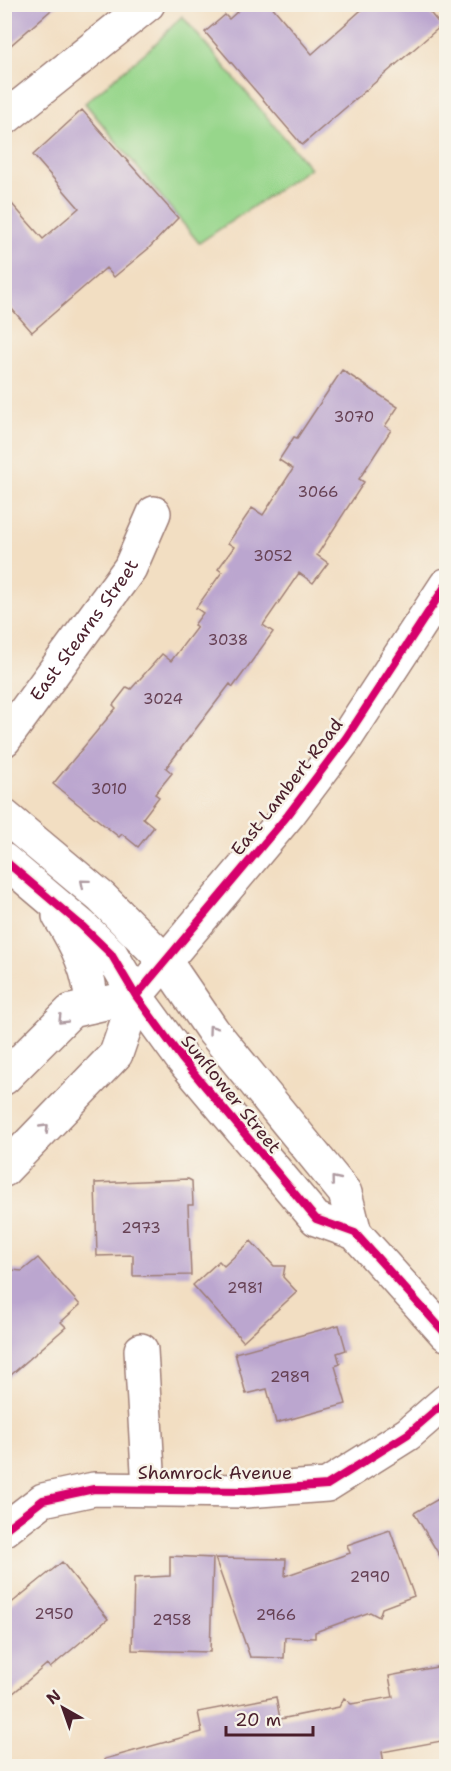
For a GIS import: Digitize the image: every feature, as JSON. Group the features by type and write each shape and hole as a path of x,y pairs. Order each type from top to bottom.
{"street":[{"path":"4,119 148,4"},
{"name":"East Stearns Street","path":"4,740 130,568 154,513"},
{"name":"East Lambert Road","path":"4,1170 116,1054 136,996 288,815 346,738 447,585"},
{"name":"Sunflower Street","path":"4,816 101,897 165,962 213,1031 345,1193 355,1233 447,1334"},
{"name":"Sunflower Street","path":"4,860 111,954 136,996 182,1059 315,1219 355,1233"},
{"path":"45,894 76,947 92,990 91,1006"},
{"path":"4,1078 71,1011 136,996"},
{"path":"141,1350 148,1488"},
{"name":"Shamrock Avenue","path":"4,1530 43,1500 94,1489 244,1491 327,1485 408,1434 447,1401"}],"green space":[{"path":"182,16 310,168 199,243 85,103 153,46"}],"building":[{"path":"4,4 58,4 4,51"},
{"path":"246,4 270,4 312,54 368,4 423,4 441,26 302,145 205,32 225,15 229,19"},
{"path":"82,110 178,218 148,249 114,277 106,268 32,332 4,300 4,195 43,239 79,208 33,155"},
{"path":"342,370 398,407 385,426 391,430 359,479 364,482 317,555 328,563 313,583 299,573 263,625 273,632 233,687 230,684 166,768 172,773 155,794 159,797 143,818 154,827 138,847 122,834 119,837 53,784 116,708 113,705 127,687 131,689 162,654 171,661 197,627 194,625 203,613 196,608 222,572 218,569 234,547 228,543 252,508 263,515 293,469 279,460 294,437 297,438"},
{"path":"188,1179 192,1181 193,1205 188,1205 191,1275 133,1276 133,1255 97,1256 95,1183"},
{"path":"251,1241 274,1266 285,1266 283,1277 297,1292 243,1341 193,1285 219,1261 224,1266"},
{"path":"38,1258 80,1305 61,1322 66,1327 4,1381 4,1285 12,1279 12,1270 22,1271"},
{"path":"339,1325 346,1350 337,1353 340,1364 335,1366 346,1404 276,1423 267,1389 246,1394 235,1353"},
{"path":"447,1494 447,1568 414,1513"},
{"path":"390,1530 414,1596 382,1608 379,1617 370,1612 315,1632 315,1638 285,1637 284,1658 250,1657 215,1558 286,1559 285,1576 350,1553 347,1545"},
{"path":"170,1556 213,1558 210,1652 132,1650 134,1578 170,1576"},
{"path":"62,1562 108,1619 50,1668 47,1664 4,1701 4,1609"},
{"path":"447,1665 447,1740 382,1752 384,1763 365,1767 106,1767 105,1759 202,1732 198,1712 276,1697 280,1719 339,1707 344,1698 351,1704 393,1697 389,1676"}],"cycle path":[{"path":"136,996 288,815 346,738 446,585"},
{"path":"4,860 82,926 111,954 136,996 182,1059 316,1219 355,1233 446,1334"},
{"path":"4,1530 43,1500 94,1489 245,1491 327,1485 408,1434 446,1401"}]}
